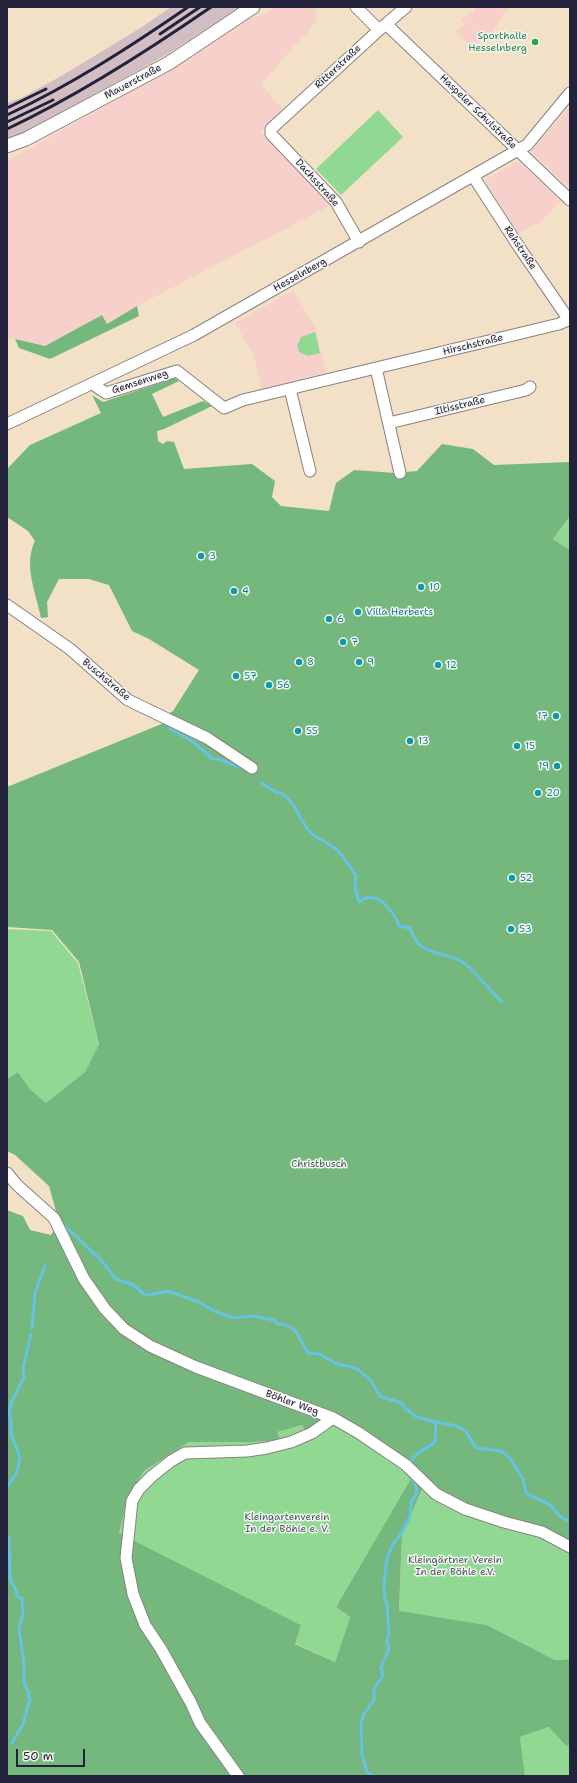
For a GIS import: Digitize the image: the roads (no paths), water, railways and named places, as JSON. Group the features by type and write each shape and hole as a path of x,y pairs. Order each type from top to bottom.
{"street":[{"name":"Mauerstraße","path":"7,146 26,139 170,63 253,7"},
{"name":"Haspeler Schulstraße","path":"356,7 382,27 518,150 570,200"},
{"name":"Ritterstraße","path":"271,129 382,27 406,7"},
{"name":"Hesselnberg","path":"7,424 194,335 527,145 570,93"},
{"name":"Dachsstraße","path":"271,129 271,134 336,202 359,242"},
{"name":"Rehstraße","path":"473,176 569,319"},
{"name":"Hirschstraße","path":"224,408 243,400 559,324 569,319"},
{"path":"376,368 400,473"},
{"name":"Gemsenweg","path":"95,383 97,387 106,393 177,371 224,408"},
{"name":"Iltisstraße","path":"389,423 526,390 530,387"},
{"path":"290,389 310,471"},
{"name":"Buschstraße","path":"7,605 70,649 128,700 207,738 252,768"},
{"name":"Böhler Weg","path":"7,1173 17,1185 54,1218 84,1279 105,1309 124,1329 150,1346 196,1367 333,1418 359,1433 406,1465 436,1494 465,1509 504,1522 542,1532 570,1547"},
{"path":"238,1776 200,1723 188,1696 161,1649 145,1625 133,1594 126,1558 132,1501 139,1489 152,1476 171,1461 186,1453 247,1451 267,1448 291,1442 312,1433 333,1418"}],"waterway":[{"path":"169,728 192,741 213,759 219,759 241,768"},
{"path":"262,783 277,793 280,792 286,797 291,802 311,833 337,850 342,856 356,875 355,887 359,902 365,898 372,898 378,899 384,903 397,920 399,926 410,928 414,938 419,944 431,951 453,957 461,961 476,974 502,1002"},
{"path":"65,1226 101,1260 116,1279 133,1285 144,1294 148,1295 168,1291 199,1302 216,1312 234,1318 253,1316 274,1320 278,1324 286,1325 295,1330 308,1353 319,1354 337,1364 359,1370 371,1381 380,1396 401,1403 406,1409 417,1417 457,1426 466,1431 476,1448 502,1451 512,1461 523,1479 526,1493 547,1503 561,1517 566,1520 570,1520"},
{"path":"32,1328 35,1293 45,1266"},
{"path":"7,1487 17,1472 20,1457 11,1434 9,1411 12,1401 24,1377 23,1368 31,1334"},
{"path":"410,1463 418,1453 435,1442 435,1422"},
{"path":"373,1776 367,1772 362,1755 361,1723 364,1714 374,1700 374,1689 383,1676 381,1667 389,1649 387,1642 389,1633 387,1603 385,1601 384,1584 387,1558 392,1546 403,1531 410,1516 411,1503 417,1492 415,1483 408,1474"},
{"path":"7,1535 9,1540 10,1579 16,1590 17,1596 22,1599 23,1614 19,1629 24,1663 24,1684 29,1692 28,1695 30,1699 23,1724 12,1743"}],"railway":[{"path":"7,115 100,65 188,7"},
{"path":"160,34 200,7"},
{"path":"7,129 60,102 112,72 211,7"},
{"path":"7,108 46,89"},
{"path":"7,122 53,100"}],"place":[{"name":"Sporthalle Hesselnberg","path":"535,42"},
{"name":"3","path":"201,556"},
{"name":"10","path":"421,587"},
{"name":"4","path":"234,591"},
{"name":"Villa Herberts","path":"358,612"},
{"name":"6","path":"329,619"},
{"name":"7","path":"343,642"},
{"name":"8","path":"299,662"},
{"name":"9","path":"359,662"},
{"name":"12","path":"438,665"},
{"name":"57","path":"236,676"},
{"name":"56","path":"269,685"},
{"name":"17","path":"556,716"},
{"name":"55","path":"298,731"},
{"name":"13","path":"410,741"},
{"name":"15","path":"517,746"},
{"name":"19","path":"557,766"},
{"name":"20","path":"538,793"},
{"name":"52","path":"512,878"},
{"name":"53","path":"511,929"}],"park label":[{"name":"Christbusch","path":"319,1164"},
{"name":"Kleingartenverein In der Böhle e. V.","path":"287,1522"},
{"name":"Kleingärtner Verein In der Böhle e.V.","path":"455,1566"}]}
